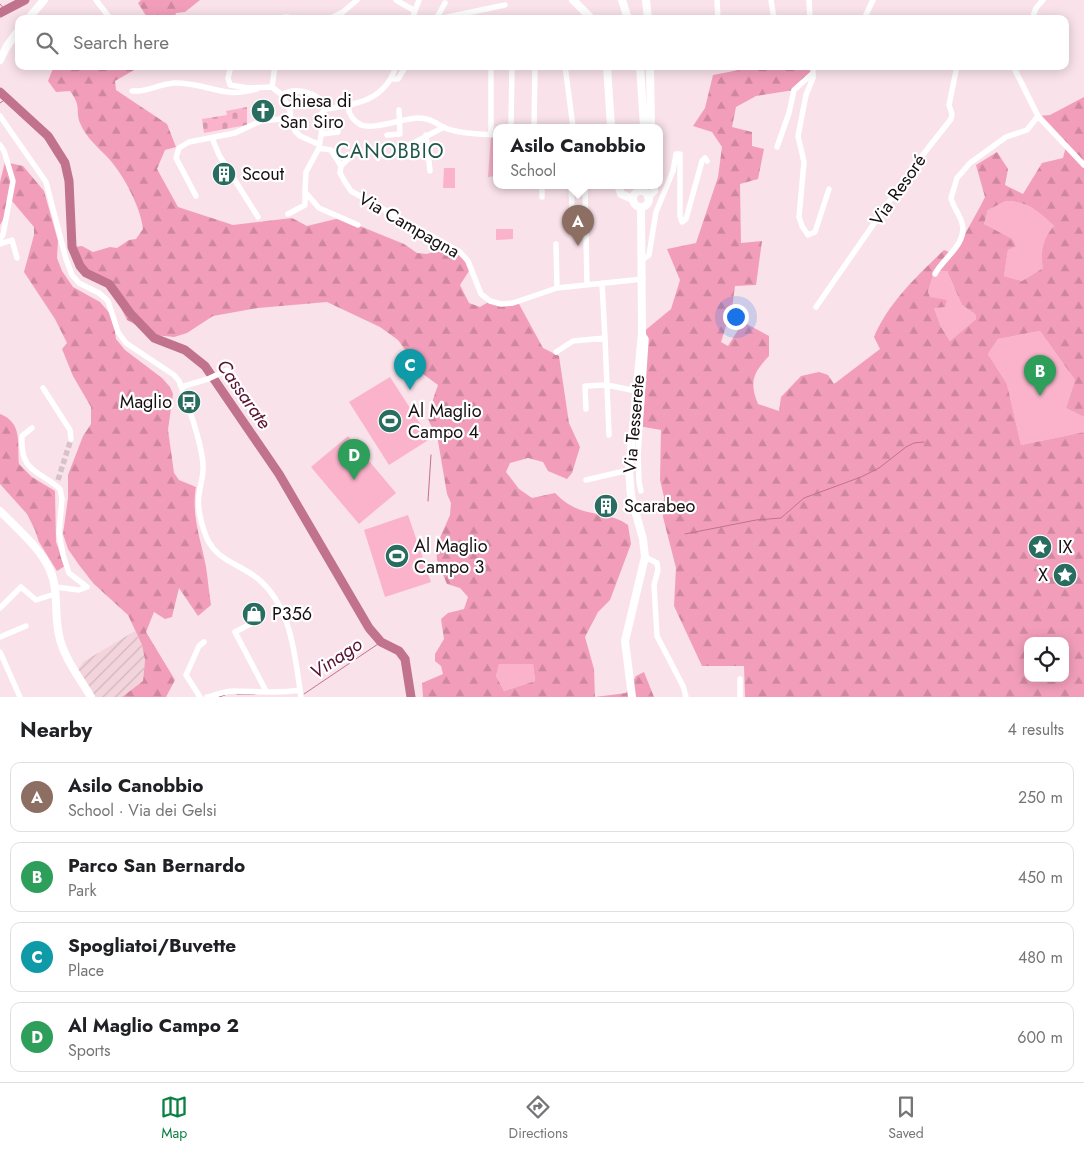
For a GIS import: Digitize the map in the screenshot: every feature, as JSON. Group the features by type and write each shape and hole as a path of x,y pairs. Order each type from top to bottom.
{"main road":[{"path":"31,15 44,0"},
{"path":"573,0 588,15"},
{"path":"622,0 627,15"},
{"path":"646,0 648,15"},
{"path":"0,60 15,36"},
{"path":"607,70 611,124"},
{"path":"640,70 644,124"},
{"path":"650,70 651,124"},
{"path":"619,189 621,194 633,199"},
{"path":"644,191 647,204 641,207 634,204 633,199 636,193 644,191"},
{"name":"Via Tesserete","path":"632,697 626,658 626,635 645,557 643,539 630,488 629,470 642,333 641,207"},
{"path":"0,512 43,559 50,570 55,591 55,613 62,646 91,697"}],"street":[{"path":"96,0 107,15"},
{"path":"337,15 357,0"},
{"path":"396,0 415,11"},
{"path":"414,15 419,0"},
{"path":"717,0 718,15"},
{"path":"771,0 773,15"},
{"path":"809,0 810,15"},
{"path":"866,15 873,0"},
{"path":"1033,15 1036,8 1043,0"},
{"path":"439,15 445,3"},
{"path":"454,15 505,5"},
{"path":"230,70 228,78 230,85 237,88 272,87 282,94 290,110 290,121 300,136 319,146"},
{"path":"272,87 274,70"},
{"path":"288,214 305,205 306,172 319,146 322,134 321,114 326,109 347,107 380,94 392,79 395,70"},
{"path":"392,79 398,79 404,70"},
{"path":"491,70 494,124"},
{"path":"512,70 512,124"},
{"path":"534,124 535,70"},
{"path":"566,70 573,124"},
{"path":"777,147 789,113 794,90 813,70"},
{"path":"813,70 806,94 798,136 804,162 799,217 807,234 811,235 815,232 829,190"},
{"name":"Via Resoré","path":"816,307 892,199 906,185 918,161 935,136 951,119 949,106 956,70"},
{"path":"1016,70 1038,116 1084,165"},
{"path":"132,91 145,91 174,83 191,84 238,94 259,88"},
{"path":"282,94 290,91 315,95 326,109"},
{"path":"347,107 350,115 362,125 371,126 427,118 436,121 444,127 493,135"},
{"path":"387,135 400,135 399,110"},
{"path":"0,116 39,168 46,182 72,275 79,283 99,293 108,301 118,332 126,343 174,375 181,387 203,462 199,509 205,534 217,554 227,562 256,577 272,595 292,638 300,694 233,691 207,697"},
{"path":"935,274 958,243 962,232 962,224 951,198 960,173 973,160 1006,137 1027,130 1038,116"},
{"path":"196,196 176,159 176,154 182,144 239,131 261,121 280,118 290,121"},
{"path":"408,156 408,146 444,127"},
{"path":"322,134 338,132"},
{"path":"426,135 430,171"},
{"path":"212,138 227,168 258,217"},
{"path":"0,145 4,151 13,181 3,235 0,239"},
{"name":"Via Campagna","path":"319,146 331,150 340,166 340,173 354,194 391,211 463,255 481,294 490,301 501,304 513,303 557,288 643,279"},
{"path":"642,260 649,255 656,212 672,171 676,154 680,154 680,216 682,222 686,220 702,161 705,158 707,161"},
{"path":"340,166 350,157"},
{"path":"542,189 542,197"},
{"path":"571,189 572,207 585,208"},
{"path":"585,189 586,285"},
{"path":"305,192 319,208 358,225"},
{"path":"0,244 12,240 17,258"},
{"path":"556,244 557,288"},
{"path":"602,283 609,435"},
{"path":"641,491 638,456 646,339 642,333"},
{"path":"556,352 573,341 605,338"},
{"path":"181,387 208,379 227,370"},
{"path":"586,409 585,386 607,386 636,391"},
{"path":"44,388 70,430 71,439"},
{"path":"0,608 21,587 36,600 55,591 79,590 87,586 67,570 59,540 61,493 57,483 31,470 24,460 22,436 32,428"},
{"path":"586,480 629,470"},
{"path":"645,557 657,563 658,568 654,585 657,636 686,697"},
{"path":"258,620 235,632 266,691"},
{"path":"0,638 26,626"},
{"path":"200,697 186,675 199,646 204,642"},
{"path":"0,652 20,697"},
{"path":"740,679 740,697"}],"shaded area":[{"path":"135,631 142,645 145,660 143,681 122,697 91,697 76,672 83,662"}],"green space":[{"path":"141,0 200,0 185,12 176,13 175,15 146,15 138,3"},
{"path":"52,70 134,70 115,81 116,90 167,124 176,147 165,150 157,169 178,207 233,225 292,218 307,226 340,218 404,244 417,253 427,254 447,247 464,259 469,271 460,285 469,303 480,307 490,301 519,304 543,348 559,356 569,423 580,447 572,473 567,479 548,471 543,462 528,458 510,463 506,472 519,489 532,498 555,493 574,507 619,520 628,525 631,544 610,600 598,612 585,637 594,669 595,697 423,697 422,683 443,674 441,666 435,661 435,654 444,639 441,619 448,613 464,609 468,597 460,588 447,584 437,560 436,547 450,515 451,503 447,494 438,441 428,419 438,385 423,374 398,340 380,327 327,302 258,308 213,316 187,333 174,337 154,335 127,320 110,287 87,273 75,247 82,246 93,252 110,247 117,248 129,240 136,239 143,229 142,221 131,193 121,175 89,138 80,123 77,104 70,91 56,92 48,81","holes":["499,664 533,664 535,681 504,691 496,676"]},
{"path":"739,70 813,70 813,73 794,90 756,96 736,107 732,127 752,132 752,146 764,149 758,179 740,184 741,243 762,241 756,285 735,286 732,308 721,342 728,346 743,322 769,336 769,356 756,373 753,384 758,404 779,411 781,397 801,376 819,372 828,375 834,384 880,349 874,337 895,301 944,250 954,254 981,205 985,197 976,165 997,152 1008,169 1005,185 1023,194 1042,163 1063,158 1066,146 1038,116 1050,115 1084,97 1084,417 1066,408 1075,380 1040,331 998,339 988,354 1007,384 1021,445 1084,432 1084,697 745,697 744,666 702,666 674,606 676,568 663,517 664,497 660,480 661,430 633,425 642,333 671,309 680,280 667,249 696,243 718,177 722,147 712,132 693,126 705,108 713,75","holes":["1006,201 1021,203 1038,212 1054,226 1047,235 1043,246 1043,268 1022,281 1004,276 1008,250 1016,246 1012,239 984,224 988,210","947,271 962,305 975,314 976,319 950,341 941,327 934,308 945,307 947,300 930,297 928,292 934,272"]},
{"path":"247,107 247,125 204,133 202,119 227,115 226,111"},
{"path":"491,135 493,135 493,176 488,177"},
{"path":"5,162 23,166 44,191 58,241 57,258 62,271 73,287 100,302 113,317 116,339 125,350 162,378 173,394 168,430 174,473 179,480 196,487 195,508 197,527 206,567 211,605 198,616 179,588 172,617 165,619 154,612 146,632 175,680 166,697 122,697 143,681 145,660 142,645 128,615 94,584 68,549 63,534 68,498 68,475 83,436 91,424 91,407 73,376 62,349 67,343 55,319 24,272 34,235 34,227 12,201 6,206 4,218 0,225 0,182"},
{"path":"444,168 455,168 455,188 443,188"},
{"path":"1006,201 1027,205 1054,226 1043,268 1022,281 1004,276 1008,250 1016,245 984,224 988,210"},
{"path":"496,229 513,229 513,239 496,240"},
{"path":"947,271 962,305 975,314 976,319 950,341 941,327 928,292 934,272"},
{"path":"1040,331 1075,380 1066,408 1084,417 1084,432 1021,445 1007,384 988,354 998,339"},
{"name":"Al Maglio Campo 4","path":"390,377 430,439 389,465 349,402"},
{"path":"0,414 7,418 16,428 19,464 32,477 55,491 56,542 65,566 57,571 39,542 27,514 0,484"},
{"path":"348,436 396,493 359,524 311,467"},
{"name":"Al Maglio Campo 3","path":"408,515 431,582 385,597 364,530"},
{"path":"499,663 533,664 535,681 504,691 496,676"},
{"path":"644,672 654,697 595,697 626,693 636,676"}],"waterway":[{"name":"Cassarate","path":"0,13 25,0"},
{"name":"Cassarate","path":"0,4 6,11"},
{"name":"Cassarate","path":"0,92 48,136 65,163 69,181 72,247 80,266 86,273 109,284 130,313 154,338 185,350 205,366 279,474 369,628 381,642 399,651 405,659 411,697"},
{"path":"0,103 6,99"},
{"path":"685,534 756,520 781,518 804,498 861,477 879,468 906,447 914,443 924,442"},
{"path":"428,501 431,455"},
{"name":"Vinago","path":"304,694 381,642"},
{"name":"Cassarate","path":"405,659 409,658"},
{"name":"Vinago","path":"237,694 255,694"},
{"name":"Vinago","path":"219,697 225,695"}],"tunnel":[{"path":"58,480 71,439"}],"place":[{"name":"Chiesa di San Siro","path":"263,111"},
{"name":"Scout","path":"224,174"},
{"name":"Asilo Canobbio","path":"578,246"},
{"name":"Spogliatoi/Buvette","path":"410,390"},
{"name":"Parco San Bernardo","path":"1040,396"},
{"name":"Maglio","path":"189,402"},
{"name":"Al Maglio Campo 4","path":"390,421"},
{"name":"Al Maglio Campo 2","path":"354,480"},
{"name":"Scarabeo","path":"606,506"},
{"name":"IX","path":"1040,547"},
{"name":"Al Maglio Campo 3","path":"397,556"},
{"name":"X","path":"1065,575"},
{"name":"P356","path":"254,614"}],"district":[{"name":"CANOBBIO","path":"390,151"}]}
